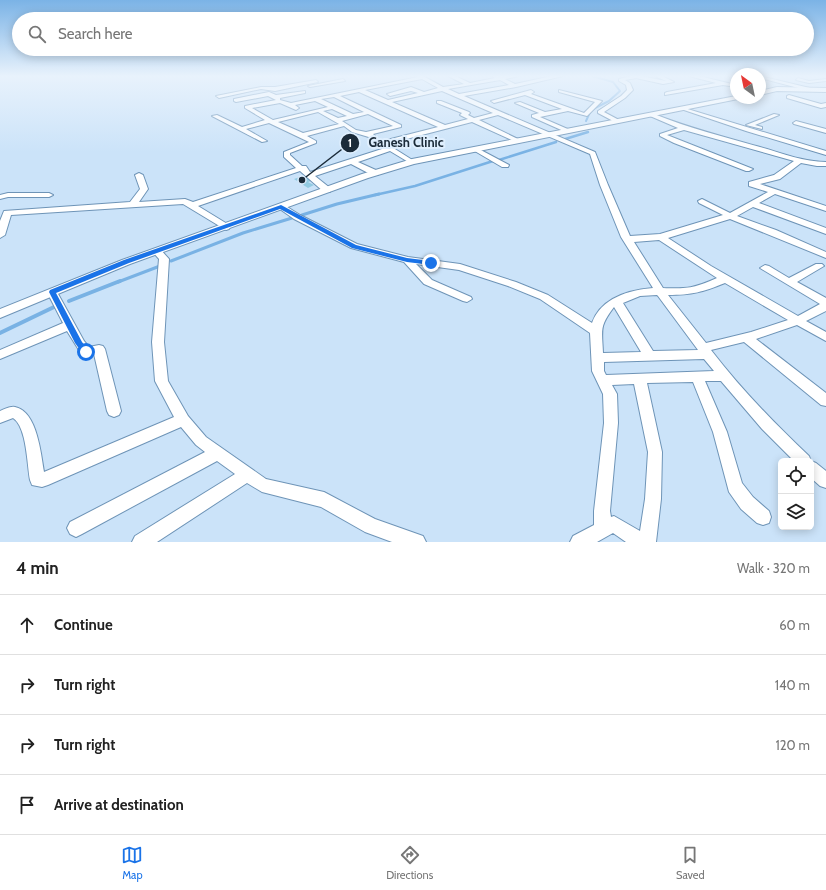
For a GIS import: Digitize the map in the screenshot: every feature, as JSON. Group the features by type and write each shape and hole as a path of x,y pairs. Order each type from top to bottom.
{"street":[{"path":"232,101 247,107 271,121 314,142 287,152 286,156 303,168 327,190"},
{"path":"247,107 279,101"},
{"path":"282,101 309,113"},
{"path":"290,105 306,101"},
{"path":"321,101 352,116"},
{"path":"348,101 399,126 367,134"},
{"path":"470,101 563,143 593,153 604,185 628,239 660,290 724,376 767,425 801,458"},
{"path":"551,101 585,115 599,101"},
{"path":"616,101 600,112 617,121"},
{"path":"0,314 126,262 375,173 412,162 719,101"},
{"path":"805,101 821,106 826,105"},
{"path":"387,102 444,128"},
{"path":"439,102 467,114 463,115 473,120 518,140"},
{"path":"518,103 545,114"},
{"path":"240,129 332,107"},
{"path":"683,108 756,133 826,153"},
{"path":"568,131 534,116 569,109"},
{"path":"319,111 345,124 354,131 367,134 384,142 500,114"},
{"path":"338,120 369,112"},
{"path":"652,114 684,128 800,160 817,164 826,164"},
{"path":"756,133 765,130 750,125 776,115"},
{"path":"215,116 264,140"},
{"path":"796,123 826,131"},
{"path":"302,135 345,124"},
{"path":"684,128 662,135 690,148 749,168"},
{"path":"384,142 381,143 412,162"},
{"path":"310,175 390,149"},
{"path":"474,149 505,165"},
{"path":"800,160 777,176 752,184 826,209"},
{"path":"351,161 375,173"},
{"path":"192,205 303,168"},
{"path":"133,204 144,189 139,175"},
{"path":"628,239 650,239 661,237 730,216 774,192"},
{"path":"0,197 8,195 49,195"},
{"path":"0,233 3,213 185,201 226,227"},
{"path":"702,201 730,216 773,232 826,255"},
{"path":"753,204 826,231"},
{"path":"281,207 297,217 354,246 407,260 460,267 512,284 544,297 596,331"},
{"path":"661,237 707,268 826,336"},
{"path":"157,251 164,259 158,342 162,381 182,420 201,441 262,485 324,500 371,526 417,542"},
{"path":"407,260 428,282 467,299"},
{"path":"789,282 819,266"},
{"path":"765,268 826,303"},
{"path":"603,530 602,511 611,423 610,394 598,371 596,331 598,321 611,304 638,293 660,290 688,292 704,288 726,278"},
{"path":"52,292 79,343 86,352 99,349 114,411"},
{"path":"616,301 650,356"},
{"path":"597,358 650,356 705,351 799,321 826,306"},
{"path":"0,355 69,325"},
{"path":"746,338 826,401"},
{"path":"603,380 640,380 724,376"},
{"path":"697,377 720,432 735,487 747,503 763,517"},
{"path":"640,380 655,452 653,500 647,542"},
{"path":"0,417 12,413 17,413 20,416 32,445 36,476 38,480 42,480 182,420"},
{"path":"76,528 217,453"},
{"path":"814,471 826,481"},
{"path":"141,542 247,475"},
{"path":"579,542 614,524 642,542"}],"building":[{"path":"306,175 314,180 308,182 314,185 308,188 294,179"}],"waterway":[{"path":"586,121 591,110 608,101"},
{"path":"562,140 588,132"},
{"path":"499,160 556,142"},
{"path":"375,195 415,186 493,161"},
{"path":"302,215 337,204 379,194"},
{"path":"171,261 243,233 292,218"},
{"path":"118,282 160,266"},
{"path":"69,301 120,281"},
{"path":"0,333 54,307"}],"place":[{"name":"Ganesh Clinic","path":"302,180"}],"route":[{"path":"86,352 79,343 52,292 126,262 281,207 297,217 354,246 407,260 431,263"}]}
